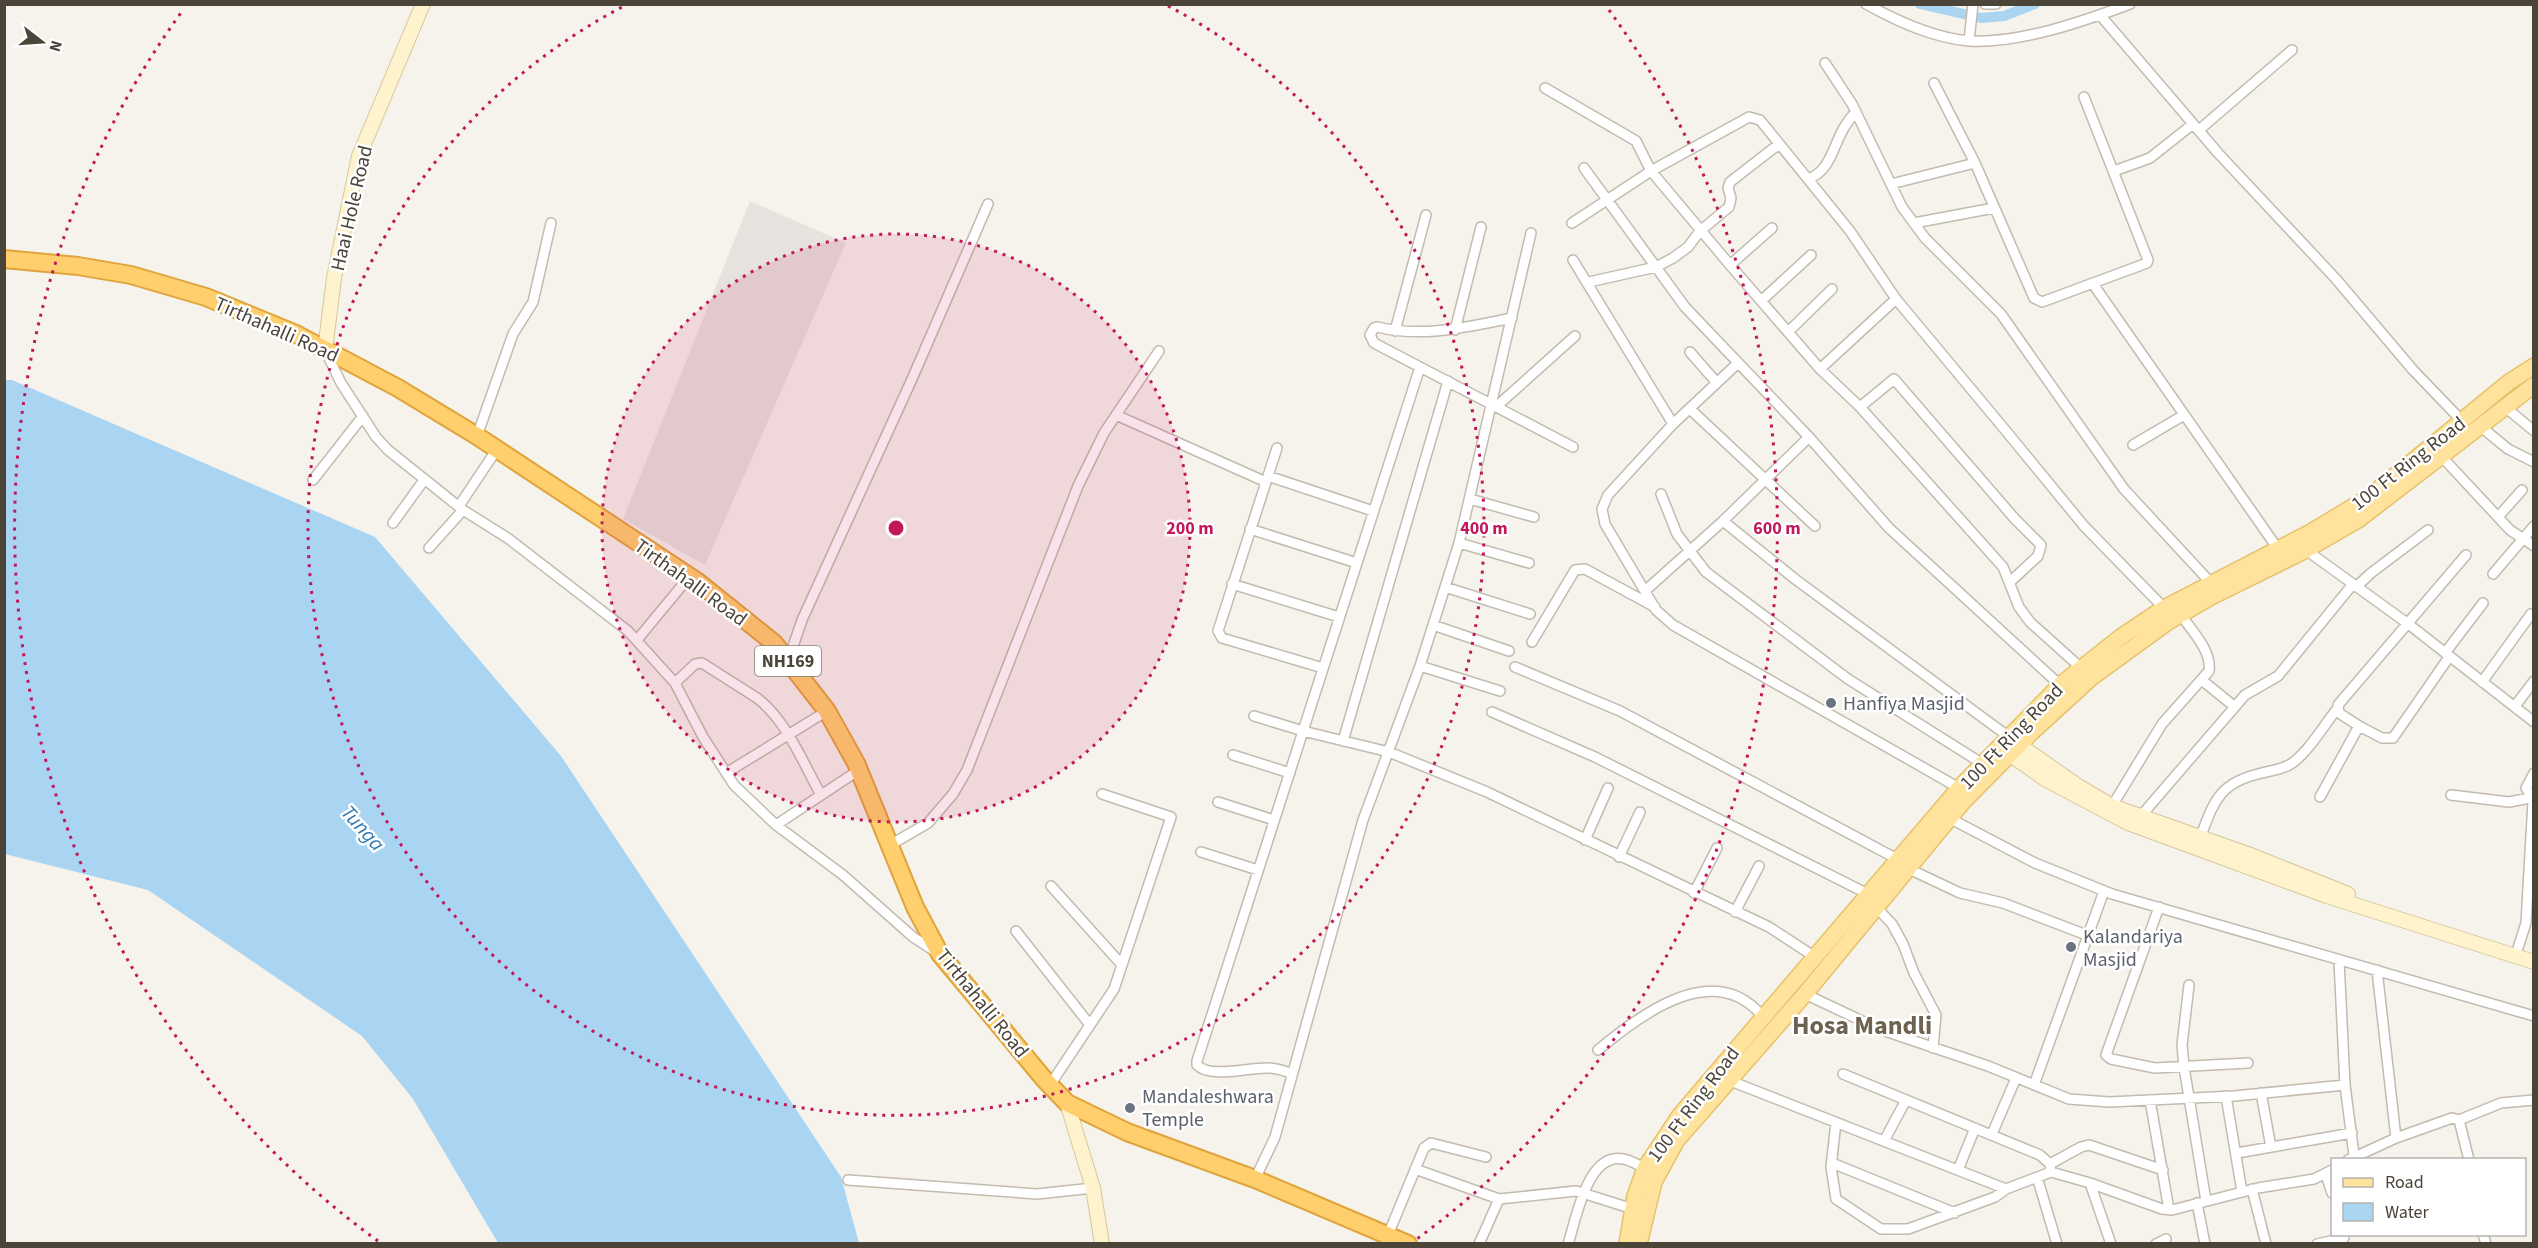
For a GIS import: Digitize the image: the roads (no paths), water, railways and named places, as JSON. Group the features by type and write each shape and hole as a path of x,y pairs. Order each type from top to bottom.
{"highway":[{"name":"Tirthahalli Road","path":"4,259 78,266 131,275 243,311 326,350 398,388 477,436 689,577 774,643 827,711 859,770 915,907 940,954 1067,1103 1127,1132 1255,1179 1408,1244"}],"main road":[{"name":"100 Ft Ring Road","path":"1639,1244 1654,1182 1667,1155 1728,1080 1805,994 1873,901 1904,865 1951,819 2060,685 2080,667 2164,608 2278,549 2369,497 2509,382 2534,366"},
{"name":"100 Ft Ring Road","path":"1904,865 1959,788 1983,764 2009,747 2091,678 2181,615 2306,550 2358,520 2534,385"},
{"name":"100 Ft Ring Road","path":"1627,1244 1633,1209 1645,1168 1680,1115 1815,957 1873,901"}],"street":[{"name":"Haai Hole Road","path":"326,350 334,278 359,156 423,4"},
{"path":"1866,4 1901,23 1969,37 2012,38 2100,15 2130,4"},
{"path":"1985,4 1996,4"},
{"path":"1969,37 1973,5"},
{"path":"2100,15 2196,127 2336,279 2413,370 2463,422"},
{"path":"2114,171 2150,158 2196,127 2292,50"},
{"path":"1825,63 1856,112 1891,184 1925,238 2001,314 2124,489 2211,583"},
{"path":"1934,83 1975,163 2037,301 2042,302 2147,263 2148,260 2084,97"},
{"path":"1545,88 1631,137 1651,171 1700,231 1820,369 1860,407 2003,567 2011,581 2019,607 2030,622 2080,667"},
{"path":"1808,179 1825,169 1836,139 1847,121 1856,112"},
{"path":"1572,223 1651,171 1749,117 1760,120 1850,231 1896,299 2084,526 2164,608"},
{"path":"1589,282 1656,267 1689,247 1700,231 1729,207 1730,182 1779,144"},
{"path":"1891,184 1975,163"},
{"path":"1584,168 1685,307 1809,438 1901,540 2060,685"},
{"path":"788,661 802,620 912,379 988,204"},
{"path":"1914,223 1994,208"},
{"path":"1395,331 1426,215"},
{"path":"477,436 513,334 533,302 551,224"},
{"path":"1455,330 1481,226"},
{"path":"1730,265 1772,228"},
{"path":"1255,1179 1275,1137 1363,820 1420,666 1459,543 1495,405 1531,233"},
{"path":"1761,301 1811,255"},
{"path":"1573,260 1589,282 1673,424"},
{"path":"2093,284 2278,549"},
{"path":"1788,332 1832,289"},
{"path":"1820,369 1896,299"},
{"path":"1512,318 1455,330 1415,333 1374,328 1371,340 1573,447"},
{"path":"1495,405 1575,336"},
{"path":"326,350 341,383 376,437 388,450 461,508 509,539 637,640 675,683 702,736 734,785 776,825 843,875 913,937 940,954"},
{"path":"891,845 928,824 953,794 968,770 1078,486 1104,433 1159,351"},
{"path":"1690,352 1717,383"},
{"path":"1654,608 1646,590 1605,524 1602,510 1608,495 1673,424 1738,363"},
{"path":"1291,1073 1267,1068 1239,1071 1203,1070 1197,1065 1419,367"},
{"path":"1860,407 1894,379 1991,492 2041,545 2038,556 2011,581"},
{"path":"1343,741 1448,381"},
{"path":"2505,407 2534,431"},
{"path":"1690,409 1815,526"},
{"path":"2133,445 2184,415"},
{"path":"313,480 363,416"},
{"path":"1116,416 1267,479 1373,511"},
{"path":"2480,426 2508,449 2534,462"},
{"path":"1646,590 1724,521 1809,438"},
{"path":"1277,448 1232,584 1218,631 1219,636 1323,668"},
{"path":"429,548 461,508 497,449"},
{"path":"2442,457 2498,517 2522,539 2534,546"},
{"path":"393,522 424,480"},
{"path":"2498,517 2522,490"},
{"path":"1661,494 1677,534 1706,572 1848,679 1983,764"},
{"path":"1470,499 1534,517"},
{"path":"1724,521 2055,784 2128,823 2326,896 2534,962"},
{"path":"2493,574 2534,526"},
{"path":"1250,529 1357,563"},
{"path":"2140,817 2245,695 2278,676 2355,586 2428,530"},
{"path":"1459,543 1529,563"},
{"path":"2306,550 2407,623 2534,722"},
{"path":"2200,838 2214,802 2224,787 2244,777 2287,766 2299,758 2407,623 2466,555"},
{"path":"1532,642 1575,570 1586,569 1654,608 1673,625 1959,788"},
{"path":"637,640 689,577"},
{"path":"1232,584 1340,617"},
{"path":"1445,587 1530,614"},
{"path":"2337,709 2360,726 2382,738 2392,738 2483,603"},
{"path":"2482,682 2531,614"},
{"path":"2112,806 2162,724 2203,681 2210,662 2206,651 2181,615"},
{"path":"1433,626 1509,651"},
{"path":"675,683 695,664 708,665 765,705 788,735 821,795"},
{"path":"1420,666 1500,691"},
{"path":"1515,667 1620,711 1960,893 2003,903 2089,936"},
{"path":"2203,681 2235,707"},
{"path":"2515,706 2534,681"},
{"path":"726,773 827,711"},
{"path":"1492,712 1595,757 1873,901 1898,934 1936,1015 1933,1048"},
{"path":"1254,716 1303,731 1389,752 1487,792 1769,927 1815,957"},
{"path":"2320,797 2360,726"},
{"path":"2009,747 2112,806 2140,817 2359,898 2534,952"},
{"path":"1233,755 1290,773"},
{"path":"776,825 859,770"},
{"path":"2518,948 2526,923 2532,800 2526,788 2534,773"},
{"path":"1586,840 1608,788"},
{"path":"1050,1085 1110,998 1171,817 1102,794"},
{"path":"2451,795 2509,802 2532,800"},
{"path":"1218,802 1274,820"},
{"path":"1619,857 1640,812"},
{"path":"1951,819 2035,863 2104,891 2534,1016"},
{"path":"1694,893 1717,848"},
{"path":"1201,852 1258,870"},
{"path":"1735,912 1759,866"},
{"path":"1051,886 1122,965"},
{"path":"2034,1085 2104,891"},
{"path":"2159,907 2105,1051 2111,1059 2155,1068 2248,1063"},
{"path":"1016,930 1090,1025"},
{"path":"2339,960 2345,1085 2352,1133 2351,1157 2452,1118 2459,1120 2501,1103 2534,1100"},
{"path":"2377,970 2396,1138"},
{"path":"2188,985 2182,1045 2205,1244"},
{"path":"1598,1050 1647,1012 1687,994 1722,991 1748,1000 1763,1017"},
{"path":"1805,994 1879,1029 2016,1078 2069,1100 2109,1102 2226,1096 2345,1085"},
{"path":"1843,1074 2040,1155 2051,1168 2169,1210 2247,1190 2329,1173"},
{"path":"1992,1134 2016,1078"},
{"path":"1728,1080 2006,1189"},
{"path":"2260,1093 2271,1147"},
{"path":"2226,1096 2237,1153 2266,1244"},
{"path":"1884,1141 1906,1100"},
{"path":"2150,1100 2169,1210"},
{"path":"1067,1103 1093,1188 1102,1244"},
{"path":"2459,1120 2468,1158"},
{"path":"1836,1122 1832,1163 1836,1199 1881,1230 1908,1229 1995,1197 2006,1189 2037,1177 2081,1147 2089,1145 2163,1170"},
{"path":"1959,1170 1975,1128"},
{"path":"2237,1153 2352,1133"},
{"path":"1388,1235 1424,1148 1431,1143 1486,1157"},
{"path":"1568,1244 1586,1184 1600,1165 1610,1159 1622,1158 1645,1168"},
{"path":"1832,1163 1955,1213"},
{"path":"1415,1169 1499,1198 1584,1192 1633,1209"},
{"path":"2037,1177 2057,1244"},
{"path":"848,1180 1036,1194 1093,1188"},
{"path":"2090,1183 2111,1244"},
{"path":"1479,1244 1499,1198"},
{"path":"2157,1244 2166,1239"},
{"path":"2317,1244 2344,1239"}],"water":[{"name":"Tunga","path":"5,380 12,380 375,537 561,756 841,1177 859,1243 498,1243 413,1099 362,1036 148,890 5,854"}],"waterway":[{"path":"1920,4 1981,18 2004,16 2035,4"}],"place":[{"name":"Hanfiya Masjid","path":"1831,703"},
{"name":"Kalandariya Masjid","path":"2071,947"},
{"name":"Mandaleshwara Temple","path":"1130,1108"}],"district":[{"name":"Hosa Mandli","path":"1862,1025"}]}
